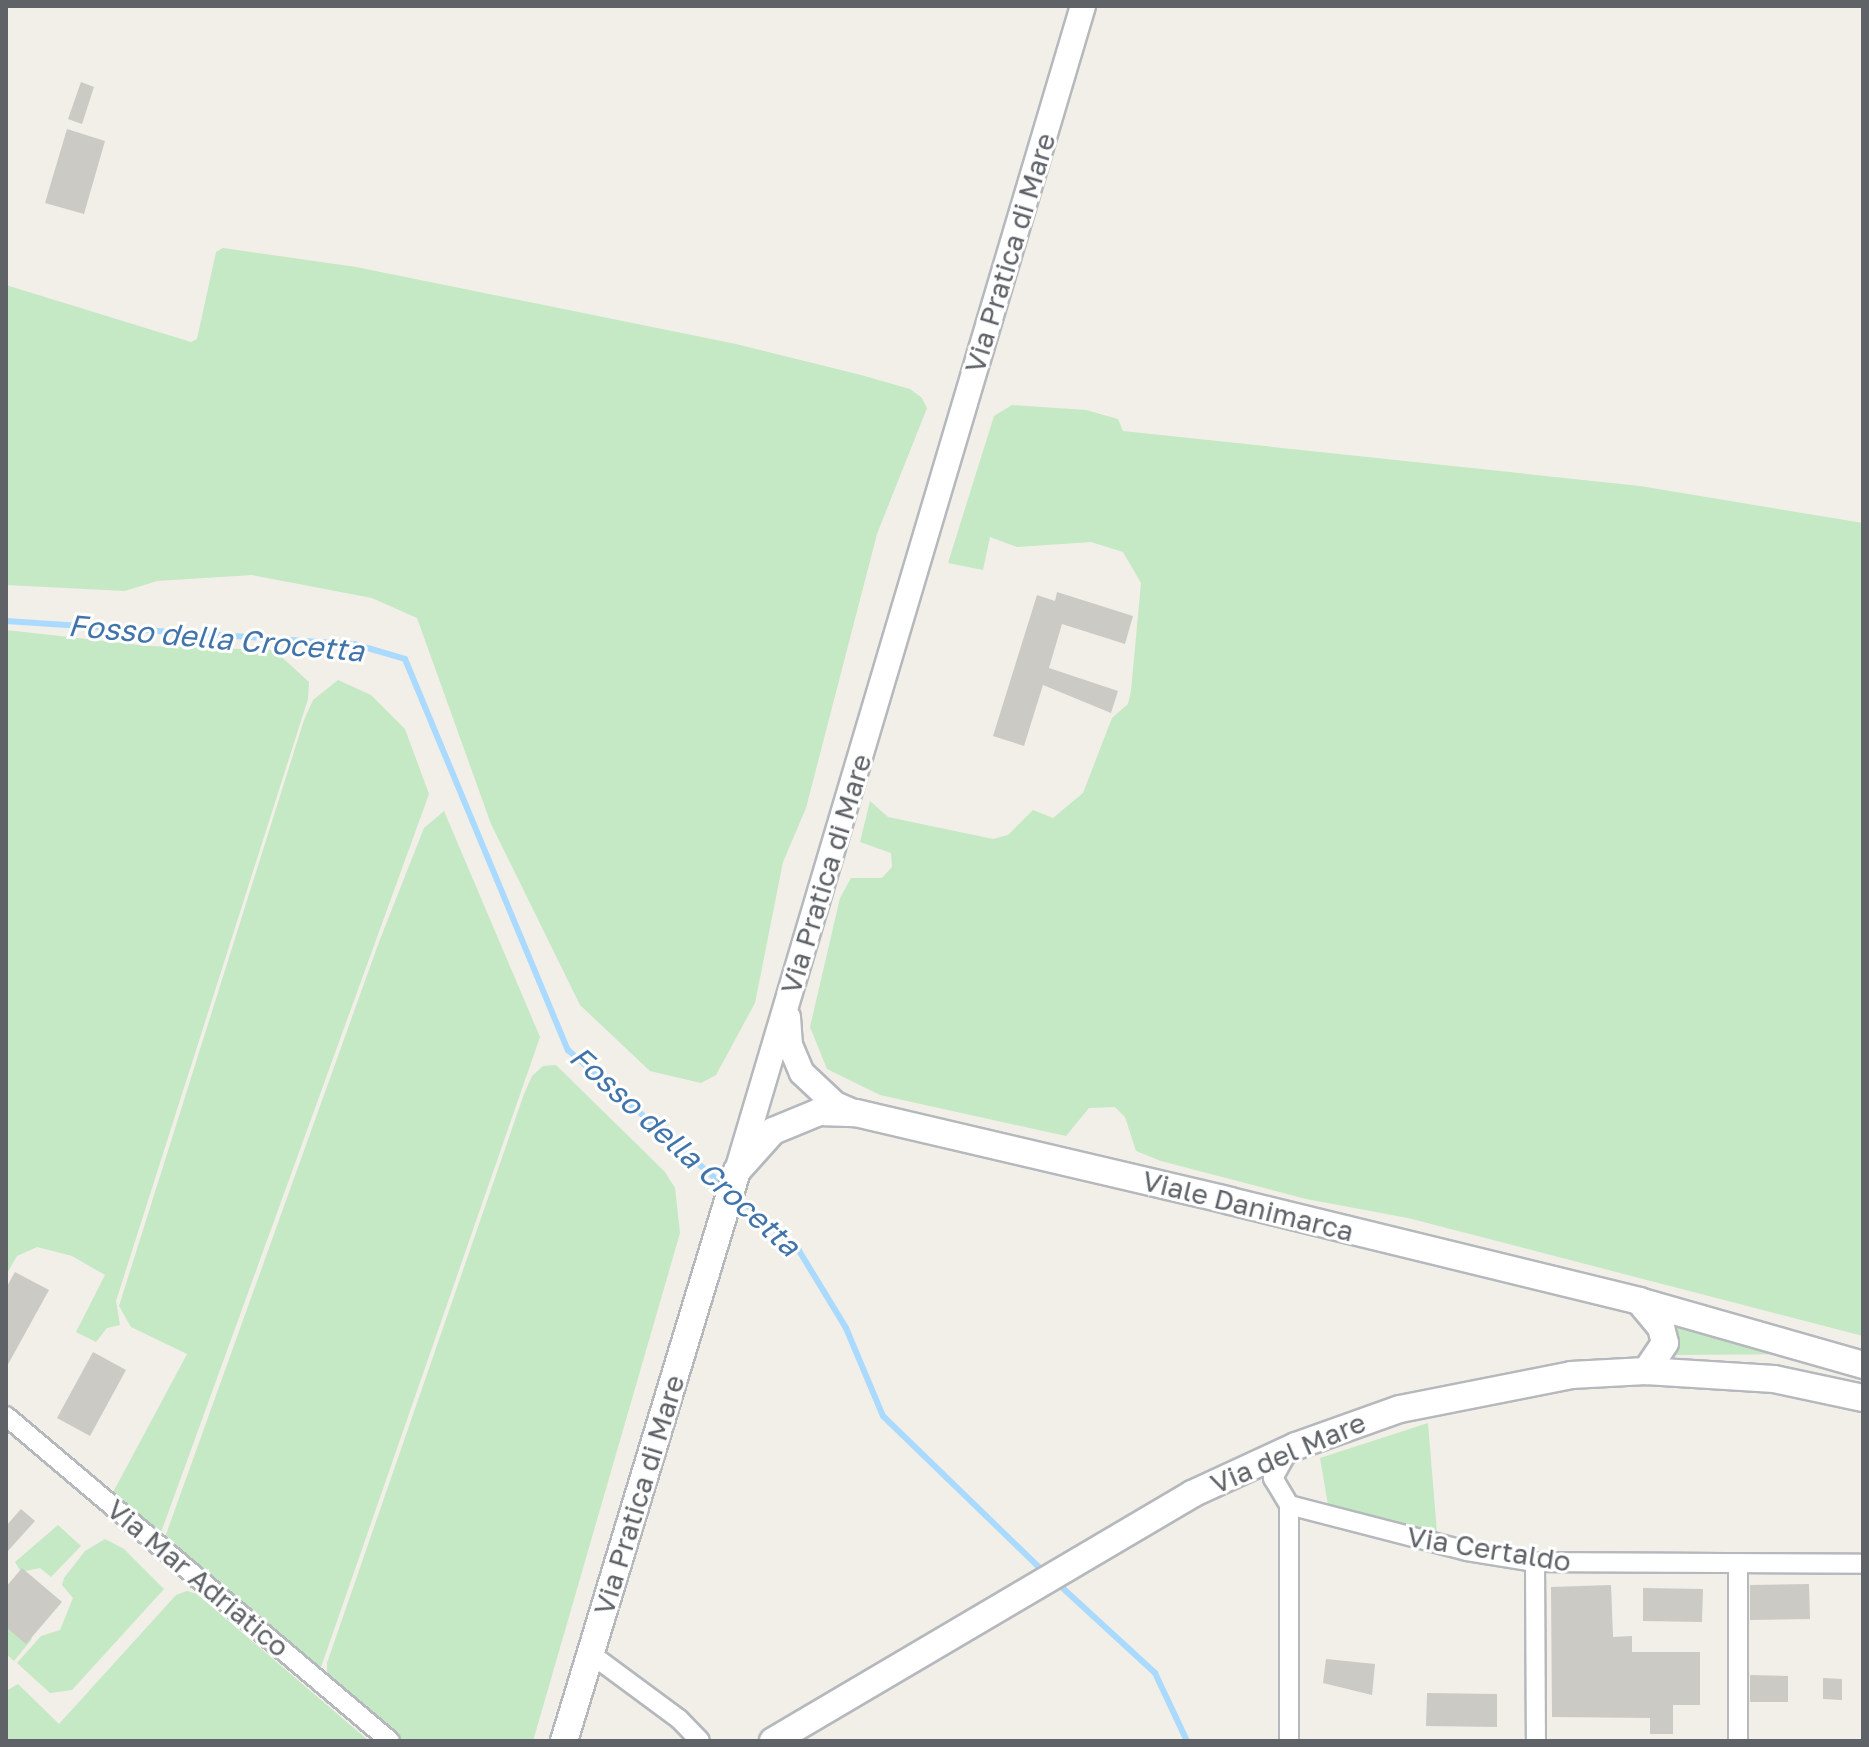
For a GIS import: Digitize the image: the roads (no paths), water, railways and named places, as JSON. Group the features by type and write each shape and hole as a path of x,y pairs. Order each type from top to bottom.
{"main road":[{"name":"Viale Danimarca","path":"737,1171 764,1139 794,1120 819,1112 856,1113 1639,1301 1863,1365"},
{"name":"Via Pratica di Mare","path":"564,1741 737,1171"},
{"path":"1639,1301 1661,1327 1665,1343 1646,1371"},
{"name":"Via del Mare","path":"773,1741 1192,1494 1296,1446 1400,1409 1468,1391 1571,1375 1646,1371 1774,1379 1863,1398"}],"street":[{"name":"Via Pratica di Mare","path":"737,1171 1083,6"},
{"name":"Viale Danimarca","path":"787,1006 790,1045 802,1073 835,1104 856,1113"},
{"name":"Via Mar Adriatico","path":"6,1416 390,1741"},
{"path":"1289,1741 1289,1505 1273,1478 1278,1464 1296,1446"},
{"name":"Via Certaldo","path":"1289,1505 1407,1538 1535,1562 1863,1564"},
{"path":"1535,1562 1536,1741"},
{"path":"1738,1565 1738,1741"},
{"path":"591,1654 679,1719 700,1741"}],"waterway":[{"name":"Fosso della Crocetta","path":"6,621 354,644 405,659 568,1050 724,1186"},
{"name":"Fosso della Crocetta","path":"736,1196 798,1249 846,1328 883,1416 1046,1574"},
{"name":"Fosso della Crocetta","path":"1055,1581 1155,1673 1187,1741"}]}
